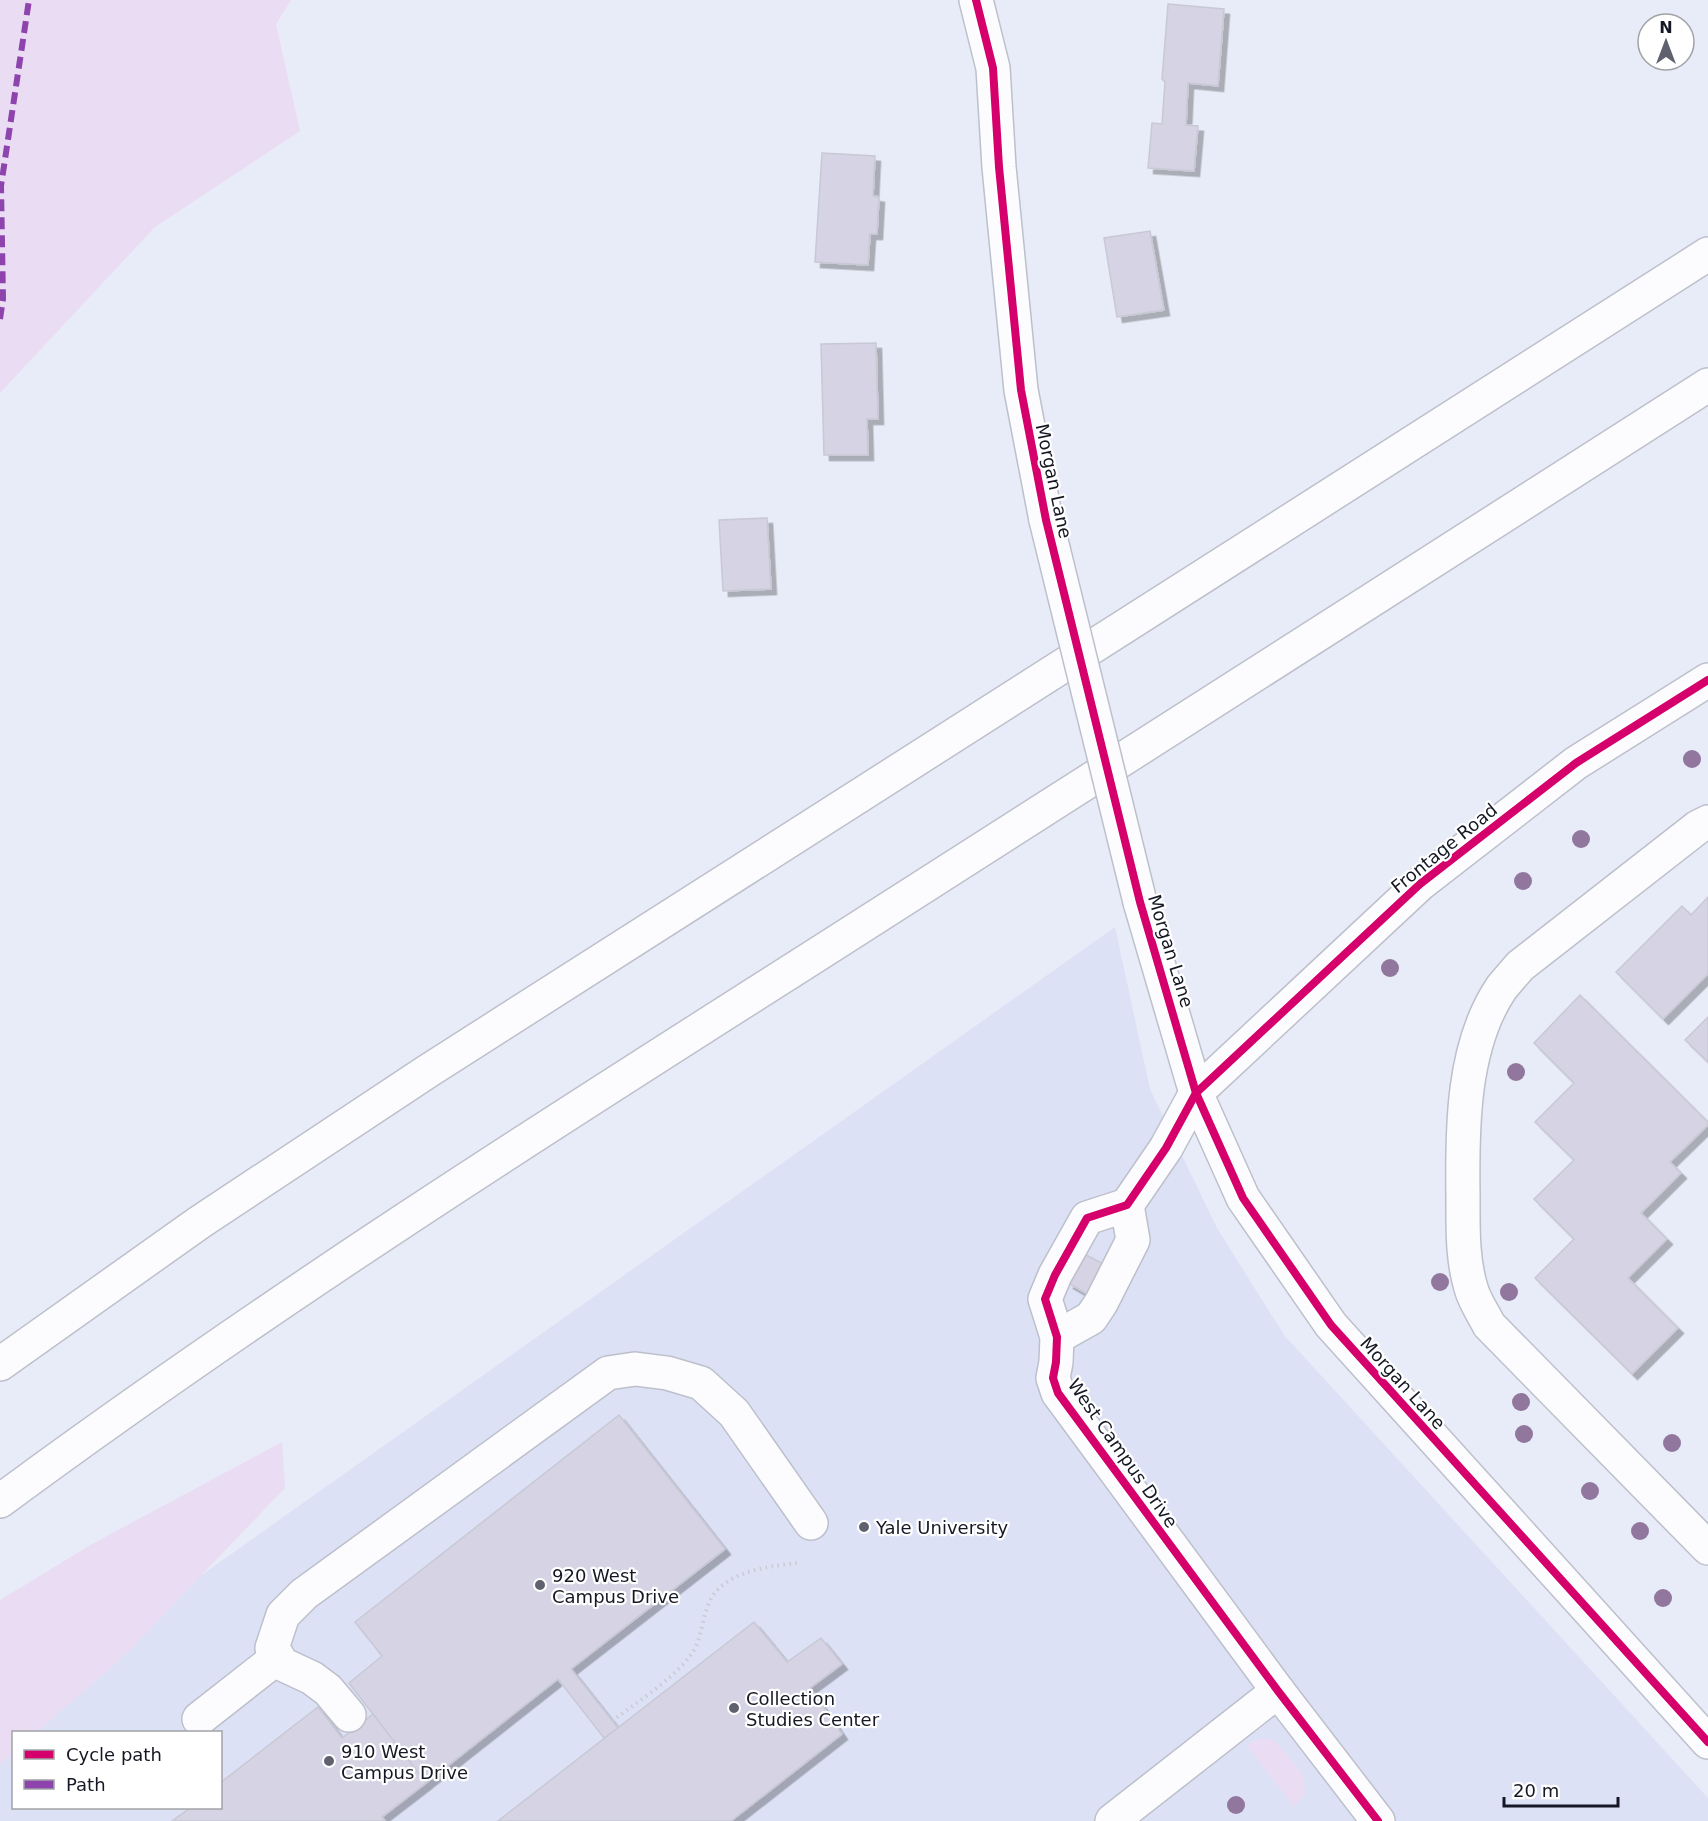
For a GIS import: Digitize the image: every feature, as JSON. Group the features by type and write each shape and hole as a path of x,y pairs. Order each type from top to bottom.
{"main road":[{"name":"Morgan Lane","path":"976,0 993,68 999,167 1021,390 1046,520 1140,902 1196,1093 1243,1198 1331,1325 1707,1738"},
{"path":"0,1364 200,1222 428,1071 1708,254"},
{"path":"0,1501 252,1322 375,1239 1708,385"},
{"name":"Frontage Road","path":"1196,1093 1420,884 1576,763 1708,680"},
{"path":"1708,822 1698,827 1520,966 1502,988 1487,1017 1475,1051 1466,1095 1462,1160 1464,1238 1471,1288 1489,1324 1708,1548"},
{"path":"1058,1337 1091,1318 1101,1303 1133,1240 1127,1205 1166,1148 1196,1093"},
{"name":"West Campus Drive","path":"1127,1205 1088,1218 1054,1275 1045,1299 1058,1337 1053,1378 1058,1393 1278,1691 1378,1821"},
{"path":"349,1715 328,1690 312,1678 282,1664 272,1648 284,1615 304,1594 608,1373 635,1369 667,1372 701,1383 734,1413 811,1523"},
{"path":"199,1719 278,1657"},
{"path":"1112,1821 1278,1691"}],"path":[{"path":"612,1721 682,1666 699,1642 707,1606 716,1592 731,1580 748,1572 797,1563"}],"shaded area":[{"path":"0,0 291,0 276,24 300,131 155,227 0,393"},
{"name":"Yale University","path":"1115,927 1150,1089 1217,1228 1284,1335 1708,1798 1708,1821 0,1821 0,1718"},
{"path":"282,1442 285,1488 124,1656 38,1731 12,1731 12,1754 0,1765 0,1600 92,1544"},
{"path":"1257,1739 1270,1739 1279,1745 1304,1776 1305,1794 1294,1807 1247,1746"}],"building":[{"path":"1168,4 1224,9 1218,86 1188,83 1186,125 1198,126 1194,171 1148,168 1152,123 1162,124 1165,82 1162,79"},
{"path":"822,153 875,156 873,196 879,197 877,234 870,234 868,265 815,262"},
{"path":"1150,231 1164,310 1117,317 1104,238"},
{"path":"876,343 878,419 867,419 868,455 824,455 821,344"},
{"path":"767,518 771,589 723,591 719,520"},
{"path":"1708,897 1708,974 1663,1019 1616,972 1682,906 1691,915"},
{"path":"1580,995 1708,1122 1708,1125 1670,1162 1681,1173 1641,1213 1667,1239 1628,1278 1678,1328 1632,1374 1535,1278 1574,1239 1534,1199 1574,1160 1535,1122 1574,1083 1534,1043"},
{"path":"1708,1017 1708,1062 1685,1040"},
{"path":"1084,1254 1102,1263 1087,1294 1068,1283"},
{"name":"920 West Campus Drive","path":"619,1415 725,1549 571,1669 618,1728 604,1738 558,1679 426,1783 349,1683 382,1656 355,1622"},
{"name":"Collection Studies Center","path":"754,1622 787,1662 821,1638 842,1664 810,1688 842,1734 731,1821 498,1821"},
{"name":"910 West Campus Drive","path":"318,1707 342,1738 373,1714 426,1783 382,1817 385,1821 172,1821 189,1809 222,1809 222,1781"}],"marked path":[{"path":"0,319 3,299 1,186 29,0"}],"cycle path":[{"path":"976,0 993,68 999,167 1021,390 1046,520 1140,902 1196,1093 1243,1198 1331,1325 1708,1742"},
{"path":"1378,1821 1278,1691 1058,1393 1053,1378 1057,1337 1045,1299 1055,1275 1087,1218 1127,1205 1166,1148 1196,1093 1420,884 1576,763 1708,680"}],"place":[{"name":"Yale University","path":"864,1527"},
{"name":"920 West Campus Drive","path":"540,1585"},
{"name":"Collection Studies Center","path":"734,1708"},
{"name":"910 West Campus Drive","path":"329,1761"}]}
